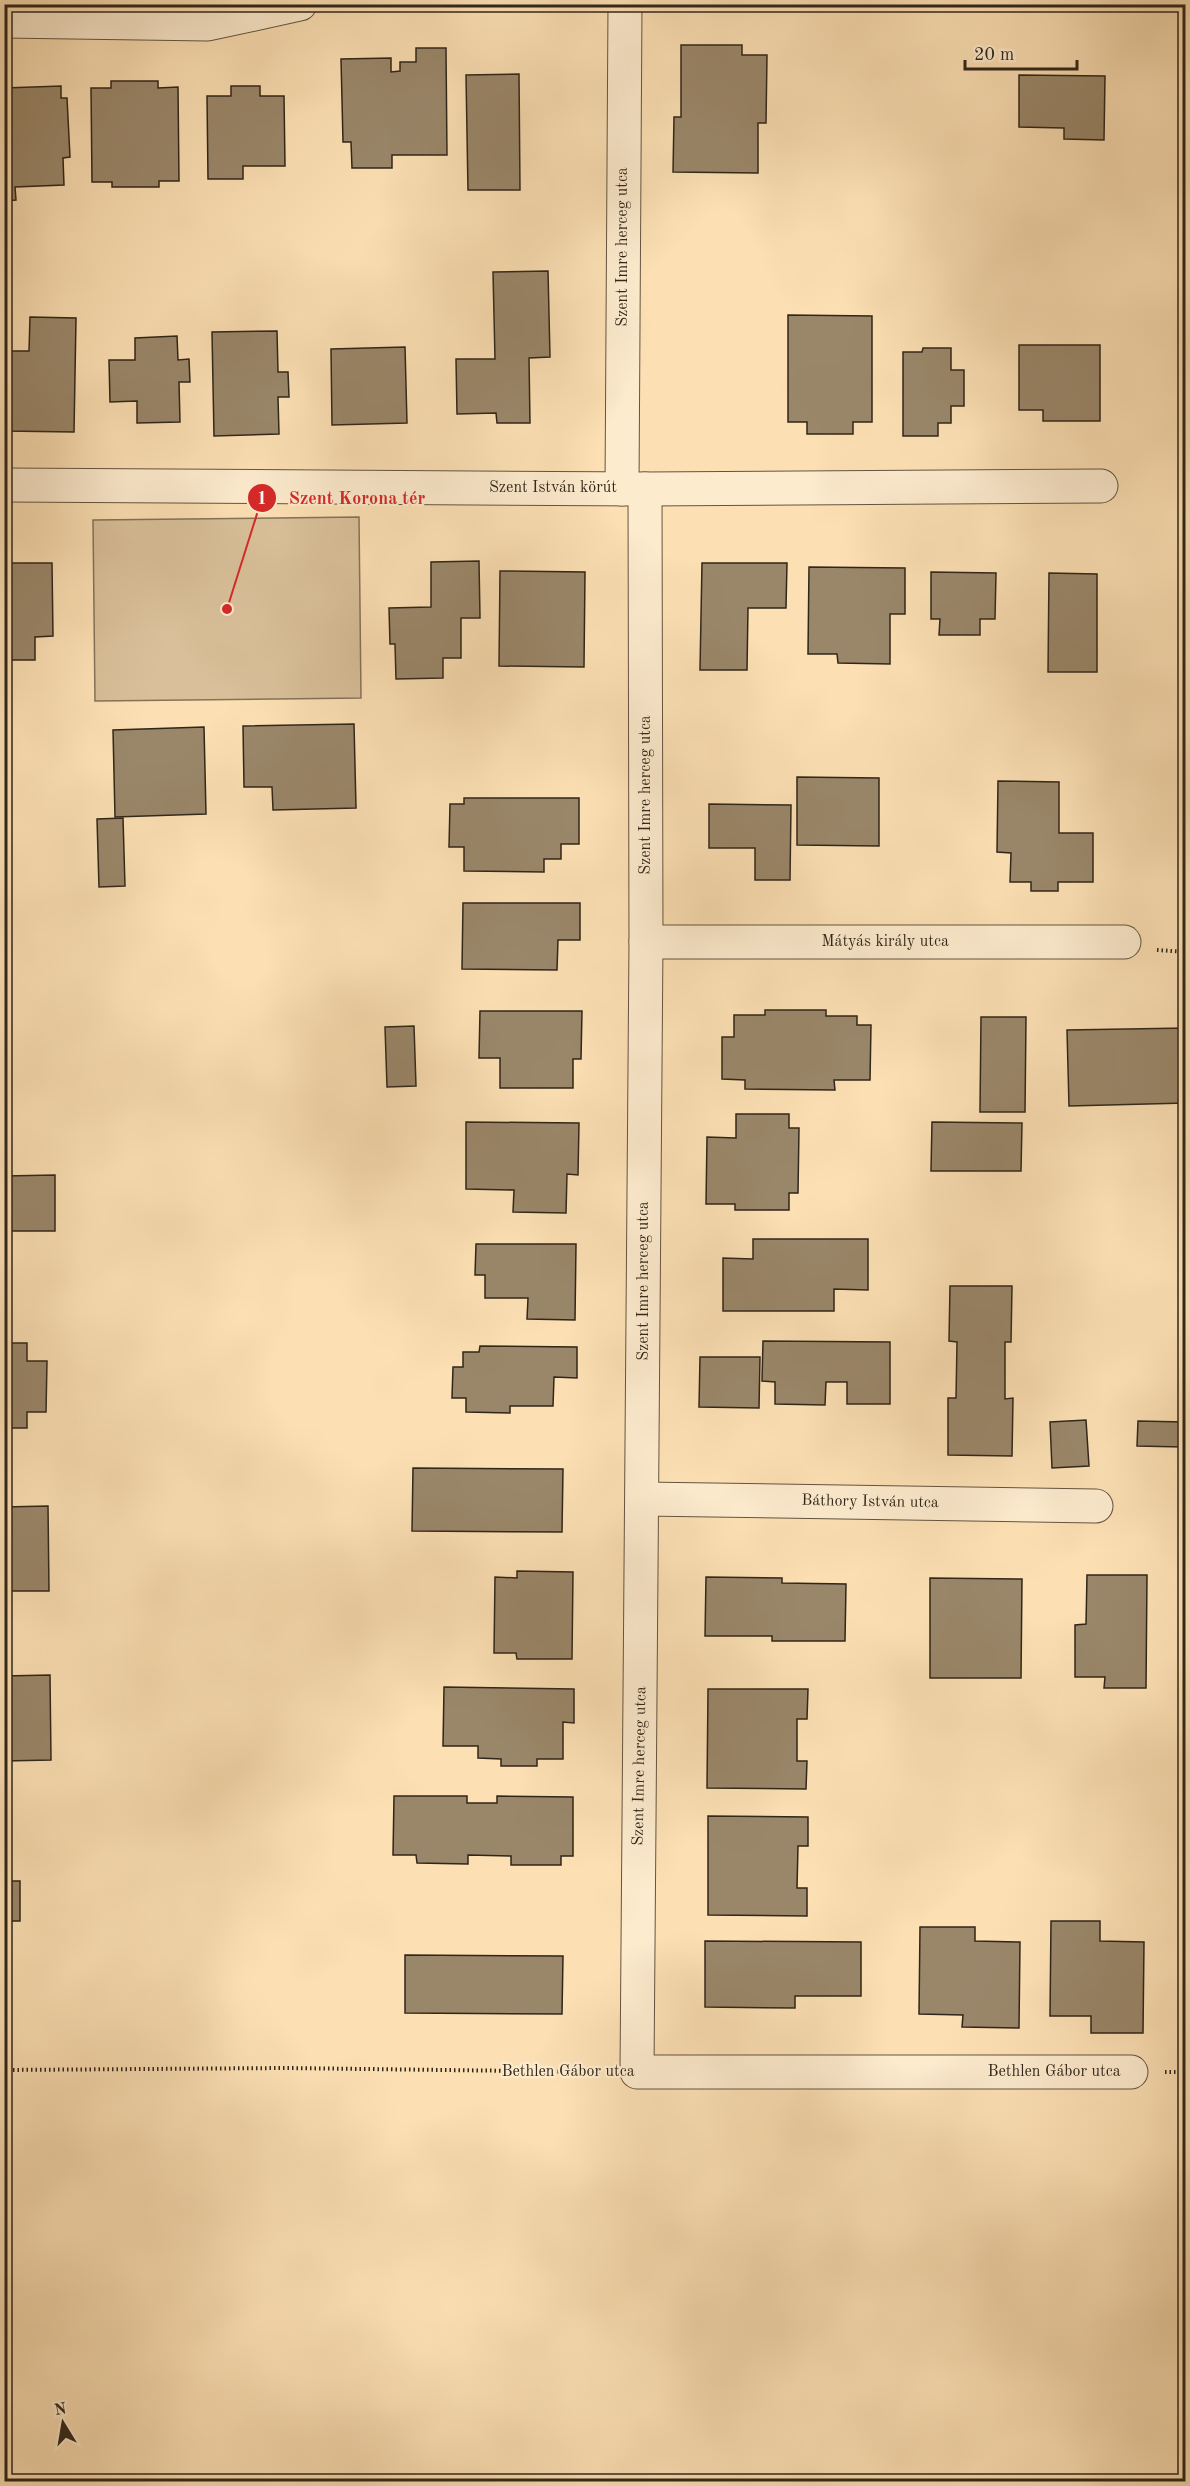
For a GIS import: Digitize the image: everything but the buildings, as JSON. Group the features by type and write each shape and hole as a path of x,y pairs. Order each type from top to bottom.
{"street":[{"path":"4,21 208,24 300,4"},
{"name":"Szent Imre herceg utca","path":"625,4 633,489 646,942 637,2072"},
{"name":"Szent István körút","path":"4,485 633,489 1101,486"},
{"name":"Mátyás király utca","path":"646,942 1124,942"},
{"name":"Báthory István utca","path":"643,1499 1096,1506"},
{"name":"Bethlen Gábor utca","path":"637,2072 1131,2072"}],"path":[{"name":"Bethlen Gábor utca","path":"4,2070 286,2068 637,2072"}],"shaded area":[{"path":"359,517 361,698 95,701 93,520"}],"place":[{"name":"Szent Korona tér","path":"227,609"}]}
